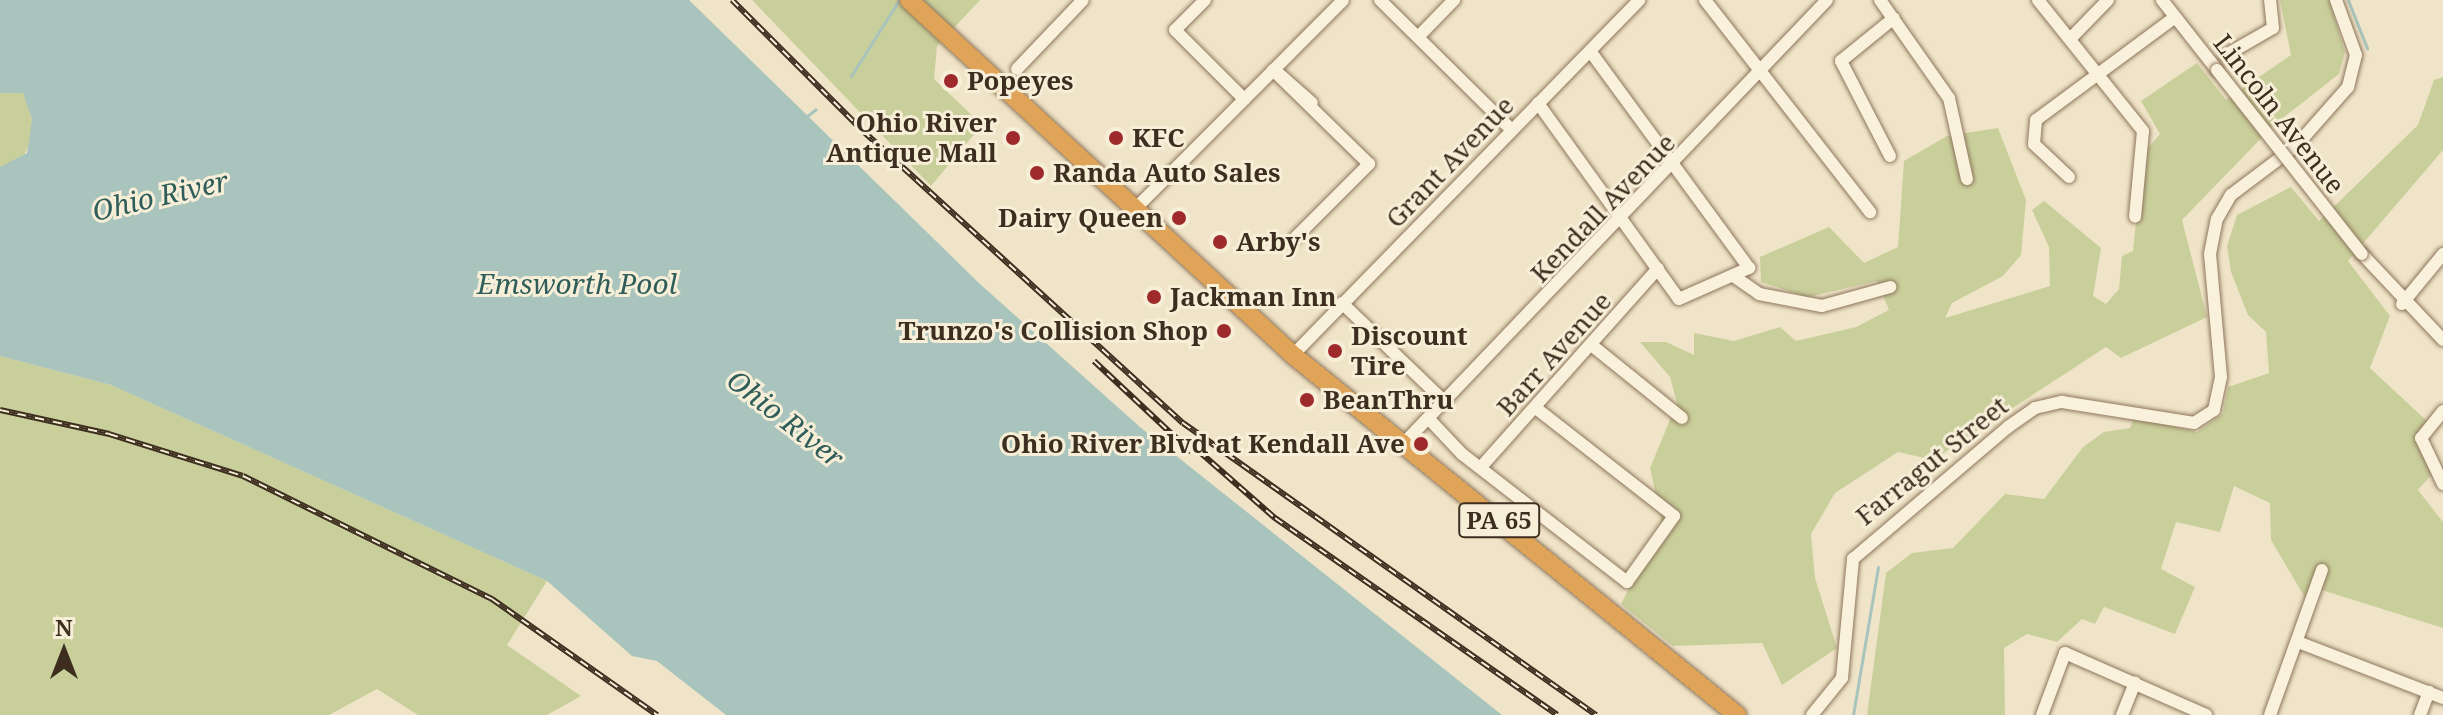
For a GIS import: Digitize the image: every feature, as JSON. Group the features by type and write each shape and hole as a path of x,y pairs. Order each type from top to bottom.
{"highway":[{"name":"PA 65","path":"909,0 1293,355 1405,442 1737,715"}],"street":[{"path":"1017,69 1083,0"},
{"path":"1205,0 1175,30 1244,99"},
{"path":"1136,208 1343,0"},
{"path":"1380,0 1512,130"},
{"path":"1418,37 1454,0"},
{"name":"Grant Avenue","path":"1293,355 1640,0"},
{"path":"1705,0 1870,212"},
{"name":"Kendall Avenue","path":"1405,442 1675,167 1827,0"},
{"path":"1880,0 1949,98 1967,179"},
{"path":"2038,0 2102,75 2143,131 2135,217"},
{"path":"2071,38 2108,0"},
{"name":"Lincoln Avenue","path":"2162,0 2402,304 2443,340"},
{"path":"2226,55 2273,28 2270,0"},
{"name":"Farragut Street","path":"1812,715 1842,678 1849,573 1858,552 2008,427 2035,408 2062,402 2194,423 2214,410 2221,377 2210,254 2217,219 2231,195 2296,146 2348,87 2356,55 2336,0"},
{"path":"2069,177 2030,133 2042,114 2102,75 2175,17"},
{"path":"1890,156 1841,61 1894,18"},
{"path":"1538,103 1679,299 1735,277 1749,268 1590,51"},
{"path":"1273,70 1369,164 1295,238"},
{"path":"2402,304 2443,254"},
{"name":"Barr Avenue","path":"1481,467 1594,347 1658,268"},
{"path":"1735,277 1759,294 1822,306 1890,287"},
{"path":"1342,303 1444,401"},
{"path":"1594,347 1682,418"},
{"path":"1428,418 1481,467 1627,582 1674,516 1536,408"},
{"path":"2443,411 2421,438 2443,484"},
{"path":"2270,715 2322,570"},
{"path":"2298,642 2443,698"},
{"path":"2042,715 2065,653 2206,715"},
{"path":"2122,715 2135,683"},
{"path":"2420,715 2429,692"}],"green space":[{"path":"752,0 980,0 937,46 934,79 982,125 931,186"},
{"path":"2280,0 2329,0 2345,52 2339,74 2275,124 2182,220 2207,317 2121,358 2106,347 1933,460 1898,452 1835,493 1811,534 1815,578 1837,648 1782,685 1762,643 1673,646 1621,604 1662,523 1650,468 1677,403 1670,377 1640,342 1666,342 1694,355 1694,333 1734,341 1780,327 1796,341 1856,327 1889,310 1877,281 1808,297 1761,282 1760,257 1829,227 1864,263 1898,247 1904,161 1947,136 1998,128 2026,200 2021,255 2003,276 1952,303 1945,318 2050,286 2049,247 2032,210 2044,201 2101,248 2093,296 2106,304 2119,289 2122,256 2133,251 2143,154 2160,134 2141,101 2197,63 2226,100 2291,55"},
{"path":"2443,77 2443,150 2348,261 2390,316 2370,368 2429,423 2417,436 2433,473 2418,490 2443,522 2443,628 2312,587 2307,601 2271,540 2270,503 2234,486 2220,532 2176,522 2161,569 2195,587 2175,634 2104,607 2095,624 2082,619 2057,642 2027,634 2004,648 2005,715 1867,715 1886,573 1912,553 1953,548 2005,494 2044,499 2083,447 2104,432 2130,428 2134,418 2197,432 2223,413 2228,387 2269,373 2266,332 2248,315 2231,272 2227,246 2237,215 2291,187 2319,221 2418,125 2434,80"},
{"path":"14,88 24,93 32,119 31,140 22,160 0,167 0,93"},
{"path":"0,356 111,385 547,581 507,645 581,696 547,715 418,715 377,689 329,715 0,715"}],"water":[{"name":"Emsworth Pool","path":"0,0 689,0 980,284 1140,427 1502,715 726,715 657,661 632,656 547,581 111,385 0,356 0,167 27,153 32,119 23,93 0,93"}],"waterway":[{"path":"851,76 899,0"},
{"path":"2348,0 2367,48"},
{"path":"807,116 816,109"},
{"path":"1853,715 1878,567"}],"railway":[{"path":"732,0 863,131 1183,423 1596,715"},
{"path":"1094,361 1191,452"},
{"path":"0,410 109,434 243,476 492,599 657,715"},
{"path":"1185,439 1275,518 1557,715"}],"place":[{"name":"Popeyes","path":"951,81"},
{"name":"Ohio River Antique Mall","path":"1013,138"},
{"name":"KFC","path":"1116,138"},
{"name":"Randa Auto Sales","path":"1037,173"},
{"name":"Dairy Queen","path":"1179,218"},
{"name":"Arby's","path":"1220,242"},
{"name":"Jackman Inn","path":"1154,297"},
{"name":"Trunzo's Collision Shop","path":"1224,331"},
{"name":"Discount Tire","path":"1335,351"},
{"name":"BeanThru","path":"1307,400"},
{"name":"Ohio River Blvd at Kendall Ave","path":"1421,444"}],"water label":[{"name":"Ohio River","path":"160,195"},
{"name":"Ohio River","path":"786,418"}]}
